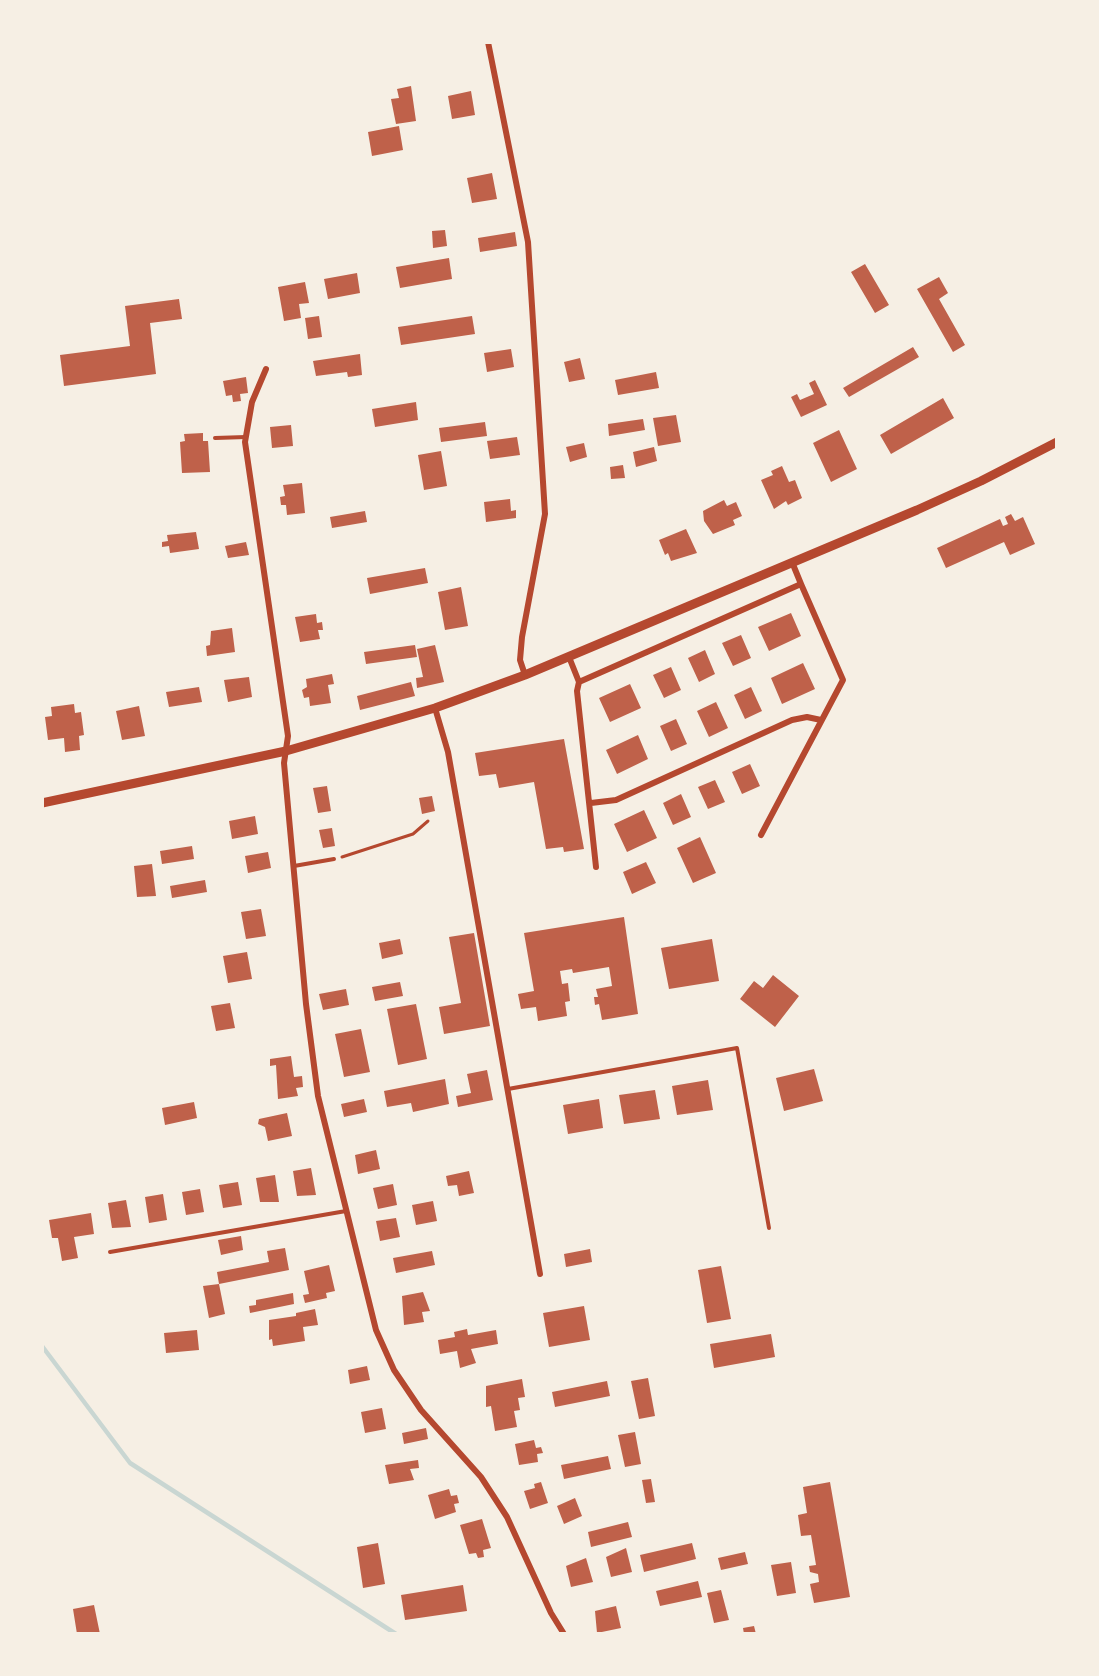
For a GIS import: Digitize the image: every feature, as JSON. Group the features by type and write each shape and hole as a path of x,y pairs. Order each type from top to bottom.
{"street":[{"path":"488,42 528,242 545,514 522,637 520,660 525,675"},
{"path":"266,369 252,402 246,437 288,736 284,763 318,1096 376,1330 394,1370 421,1410 481,1477 507,1516 551,1613 564,1634"},
{"path":"42,803 286,751 435,708 525,675 792,562 981,481 1057,442"},
{"path":"761,835 843,680 792,562"},
{"path":"579,682 801,584"},
{"path":"568,657 579,682 577,691 591,803 596,867"},
{"path":"435,708 448,752 540,1274"},
{"path":"591,803 616,800 792,720 807,717 821,720"}],"lane":[{"path":"215,438 246,437"},
{"path":"294,866 334,859"},
{"path":"507,1089 737,1048 769,1228"},
{"path":"110,1252 346,1211"}],"path":[{"path":"334,859 363,853 413,834 428,821"}],"building":[{"path":"411,86 416,121 396,124 391,99 399,98 397,89"},
{"path":"471,91 475,115 452,119 448,96"},
{"path":"399,126 403,150 372,156 368,132"},
{"path":"492,173 497,199 472,203 467,178"},
{"path":"445,230 447,246 433,248 432,231"},
{"path":"515,232 517,246 480,252 478,238"},
{"path":"449,258 452,279 400,288 396,267"},
{"path":"865,264 889,305 875,313 851,272"},
{"path":"357,273 360,293 328,299 324,279"},
{"path":"939,277 948,293 939,299 965,345 953,352 917,289"},
{"path":"305,282 309,303 299,304 301,318 284,321 278,287"},
{"path":"179,299 182,319 150,323 156,374 64,386 60,355 130,346 125,306"},
{"path":"319,316 322,337 308,339 305,318"},
{"path":"472,316 475,334 401,345 398,327"},
{"path":"913,347 919,357 849,397 843,388"},
{"path":"511,349 514,367 487,372 484,353"},
{"path":"360,354 362,375 348,377 347,372 316,376 313,361"},
{"path":"580,358 585,379 569,382 564,362"},
{"path":"656,372 659,388 618,395 615,380"},
{"path":"246,377 248,393 240,394 241,401 233,402 232,395 226,396 223,381"},
{"path":"815,380 827,405 801,417 791,397 797,394 800,400 814,394 809,383"},
{"path":"943,398 954,418 891,454 880,435"},
{"path":"416,402 418,420 375,427 372,409"},
{"path":"676,415 681,442 658,446 653,418"},
{"path":"643,419 645,430 609,436 608,424"},
{"path":"485,422 487,436 441,442 439,428"},
{"path":"291,425 293,446 272,448 270,427"},
{"path":"839,430 857,469 831,482 813,443"},
{"path":"203,433 203,441 208,441 210,472 182,473 180,442 185,441 184,434"},
{"path":"517,437 520,455 490,459 487,441"},
{"path":"584,443 587,457 570,462 566,447"},
{"path":"654,447 657,461 636,467 633,452"},
{"path":"441,451 447,486 424,490 418,455"},
{"path":"623,465 625,478 611,479 610,467"},
{"path":"782,466 789,482 795,480 802,498 788,505 786,501 774,509 761,480 773,475 771,471"},
{"path":"302,483 305,513 287,515 286,505 281,505 280,497 285,496 283,485"},
{"path":"510,499 511,511 516,510 516,518 486,522 484,502"},
{"path":"724,500 727,506 736,502 742,516 733,520 735,525 713,534 704,521 703,511"},
{"path":"365,511 367,522 332,528 330,517"},
{"path":"1011,514 1015,521 1023,517 1035,544 1010,555 1004,542 946,568 937,548 1000,519 1003,526 1008,524 1005,517"},
{"path":"686,529 697,553 671,561 668,553 665,555 659,540"},
{"path":"196,532 199,549 170,553 169,546 162,547 162,542 168,541 167,535"},
{"path":"246,542 249,555 228,558 225,546"},
{"path":"425,568 428,583 370,594 367,578"},
{"path":"461,587 468,626 445,630 438,592"},
{"path":"791,613 801,636 769,651 758,627"},
{"path":"316,614 317,623 322,622 323,630 318,630 320,639 300,642 295,617"},
{"path":"232,628 235,652 207,656 206,646 210,645 211,631"},
{"path":"741,635 751,658 733,666 722,643"},
{"path":"415,645 417,657 366,664 364,652"},
{"path":"435,645 444,682 417,688 416,678 423,677 417,649"},
{"path":"705,650 715,674 699,682 688,658"},
{"path":"803,663 815,689 782,704 771,678"},
{"path":"671,667 681,690 664,698 653,675"},
{"path":"332,674 334,684 328,685 331,703 310,706 309,697 304,698 302,690 307,687 306,679"},
{"path":"249,677 252,697 228,702 224,680"},
{"path":"411,682 415,696 360,710 357,696"},
{"path":"630,684 641,708 610,722 599,698"},
{"path":"199,687 202,702 169,707 166,692"},
{"path":"751,687 762,711 745,719 734,695"},
{"path":"716,702 728,728 709,737 697,711"},
{"path":"74,704 75,713 81,712 84,735 79,736 80,750 65,752 64,738 48,740 45,717 52,716 51,707"},
{"path":"139,706 145,736 122,740 116,711"},
{"path":"676,719 687,744 671,751 660,726"},
{"path":"638,735 648,759 617,774 606,750"},
{"path":"564,739 584,849 564,852 563,847 546,849 534,782 499,788 496,774 479,776 475,753"},
{"path":"750,764 760,786 742,794 732,772"},
{"path":"715,780 725,802 708,809 698,787"},
{"path":"327,786 331,811 318,813 313,788"},
{"path":"681,794 691,817 673,825 663,803"},
{"path":"432,796 435,811 422,814 419,798"},
{"path":"644,810 657,838 627,852 614,824"},
{"path":"255,816 258,834 232,839 229,821"},
{"path":"332,828 335,846 323,848 319,830"},
{"path":"700,837 716,873 693,883 677,848"},
{"path":"192,846 194,859 162,864 160,851"},
{"path":"268,852 271,868 248,873 245,856"},
{"path":"646,862 656,883 632,894 623,872"},
{"path":"152,864 156,896 137,897 134,866"},
{"path":"205,880 207,892 172,898 170,886"},
{"path":"261,909 266,936 246,939 241,912"},
{"path":"624,917 638,1014 602,1020 599,1004 595,1005 594,997 598,997 596,989 612,986 609,967 573,973 572,969 560,971 562,984 568,983 570,1001 565,1002 567,1016 538,1021 536,1007 521,1009 518,994 534,991 524,933"},
{"path":"474,933 490,1026 444,1034 439,1007 461,1003 449,937"},
{"path":"400,939 403,954 382,959 379,943"},
{"path":"712,939 719,981 669,989 661,948"},
{"path":"247,952 252,979 228,983 223,956"},
{"path":"773,975 799,996 775,1027 740,999 754,981 763,988"},
{"path":"400,982 403,996 375,1001 372,987"},
{"path":"346,989 349,1005 323,1010 319,994"},
{"path":"230,1003 235,1028 216,1031 211,1006"},
{"path":"416,1004 427,1059 398,1065 387,1009"},
{"path":"361,1029 370,1072 344,1077 335,1034"},
{"path":"291,1056 294,1077 302,1076 303,1087 296,1088 298,1096 278,1099 276,1065 270,1066 270,1059"},
{"path":"814,1069 823,1101 784,1111 776,1078"},
{"path":"487,1070 493,1100 458,1107 456,1096 471,1093 467,1074"},
{"path":"445,1079 449,1104 413,1112 411,1103 387,1107 384,1091"},
{"path":"708,1080 713,1110 677,1115 672,1086"},
{"path":"655,1090 660,1119 624,1124 619,1095"},
{"path":"364,1099 367,1112 344,1117 341,1104"},
{"path":"599,1099 603,1128 568,1134 563,1105"},
{"path":"194,1102 197,1118 165,1125 162,1108"},
{"path":"287,1113 292,1136 268,1141 265,1127 258,1124 259,1119"},
{"path":"376,1150 380,1169 358,1174 355,1155"},
{"path":"311,1168 316,1195 297,1196 293,1171"},
{"path":"469,1171 474,1193 459,1196 457,1185 448,1186 446,1176"},
{"path":"275,1175 279,1202 260,1202 256,1178"},
{"path":"238,1182 242,1205 223,1208 219,1185"},
{"path":"393,1184 397,1205 378,1209 373,1188"},
{"path":"200,1189 204,1212 186,1215 182,1192"},
{"path":"163,1194 167,1220 149,1223 145,1197"},
{"path":"126,1200 131,1227 112,1228 108,1203"},
{"path":"433,1201 437,1221 416,1225 412,1205"},
{"path":"91,1213 94,1234 74,1237 78,1258 62,1261 58,1238 52,1238 49,1220"},
{"path":"396,1218 400,1237 380,1241 376,1221"},
{"path":"241,1236 243,1250 221,1255 218,1240"},
{"path":"285,1248 289,1270 219,1284 217,1272 269,1262 267,1251"},
{"path":"590,1249 592,1262 566,1267 564,1254"},
{"path":"432,1251 435,1265 396,1273 393,1258"},
{"path":"329,1265 335,1291 326,1293 327,1298 305,1303 303,1295 309,1294 304,1271"},
{"path":"721,1266 731,1319 707,1323 698,1270"},
{"path":"219,1284 225,1314 209,1318 203,1286"},
{"path":"423,1292 430,1311 422,1312 424,1322 404,1325 402,1296"},
{"path":"293,1293 294,1304 250,1313 249,1306 256,1305 256,1300"},
{"path":"584,1306 590,1340 549,1347 543,1313"},
{"path":"315,1309 318,1325 303,1327 305,1341 273,1346 272,1339 269,1340 269,1320 296,1316 296,1313"},
{"path":"467,1329 468,1335 496,1330 498,1344 471,1349 476,1363 460,1368 457,1351 440,1354 438,1340 455,1337 454,1332"},
{"path":"197,1330 199,1350 166,1353 164,1333"},
{"path":"771,1334 775,1357 714,1368 710,1344"},
{"path":"367,1366 370,1380 350,1384 348,1370"},
{"path":"648,1378 655,1416 639,1419 631,1381"},
{"path":"522,1379 525,1397 518,1398 520,1410 514,1411 517,1427 495,1431 491,1406 486,1407 486,1386"},
{"path":"607,1381 610,1396 555,1407 552,1392"},
{"path":"382,1408 386,1429 365,1433 361,1412"},
{"path":"426,1428 428,1439 404,1444 402,1433"},
{"path":"635,1432 641,1464 625,1467 618,1435"},
{"path":"534,1440 536,1448 541,1447 543,1453 537,1454 538,1462 519,1465 515,1444"},
{"path":"608,1456 611,1469 564,1479 561,1465"},
{"path":"418,1460 419,1468 410,1469 414,1480 389,1484 385,1465"},
{"path":"651,1479 655,1502 646,1503 642,1480"},
{"path":"541,1482 548,1503 530,1509 524,1491 535,1488 534,1484"},
{"path":"830,1482 850,1597 814,1603 810,1584 819,1582 818,1574 810,1572 809,1566 816,1565 811,1535 801,1536 798,1515 807,1513 803,1487"},
{"path":"449,1489 451,1496 457,1495 459,1503 454,1504 456,1512 435,1519 428,1495"},
{"path":"575,1498 582,1516 564,1524 557,1506"},
{"path":"482,1519 491,1548 483,1550 484,1557 478,1558 476,1553 469,1554 460,1525"},
{"path":"628,1522 632,1537 591,1547 588,1532"},
{"path":"378,1543 385,1584 363,1588 357,1547"},
{"path":"692,1543 696,1559 644,1572 640,1555"},
{"path":"626,1548 632,1572 611,1577 606,1557"},
{"path":"745,1552 748,1564 721,1570 718,1558"},
{"path":"586,1558 593,1582 571,1587 566,1566"},
{"path":"791,1562 796,1593 777,1596 771,1565"},
{"path":"698,1581 702,1597 660,1606 656,1591"},
{"path":"463,1585 467,1611 405,1620 401,1595"},
{"path":"721,1590 729,1620 714,1623 707,1593"},
{"path":"94,1605 100,1634 77,1634 73,1609"},
{"path":"616,1606 621,1628 597,1633 595,1611"},
{"path":"754,1626 756,1634 744,1634 743,1628"}],"waterway":[{"path":"42,1346 130,1463 396,1634"}]}
